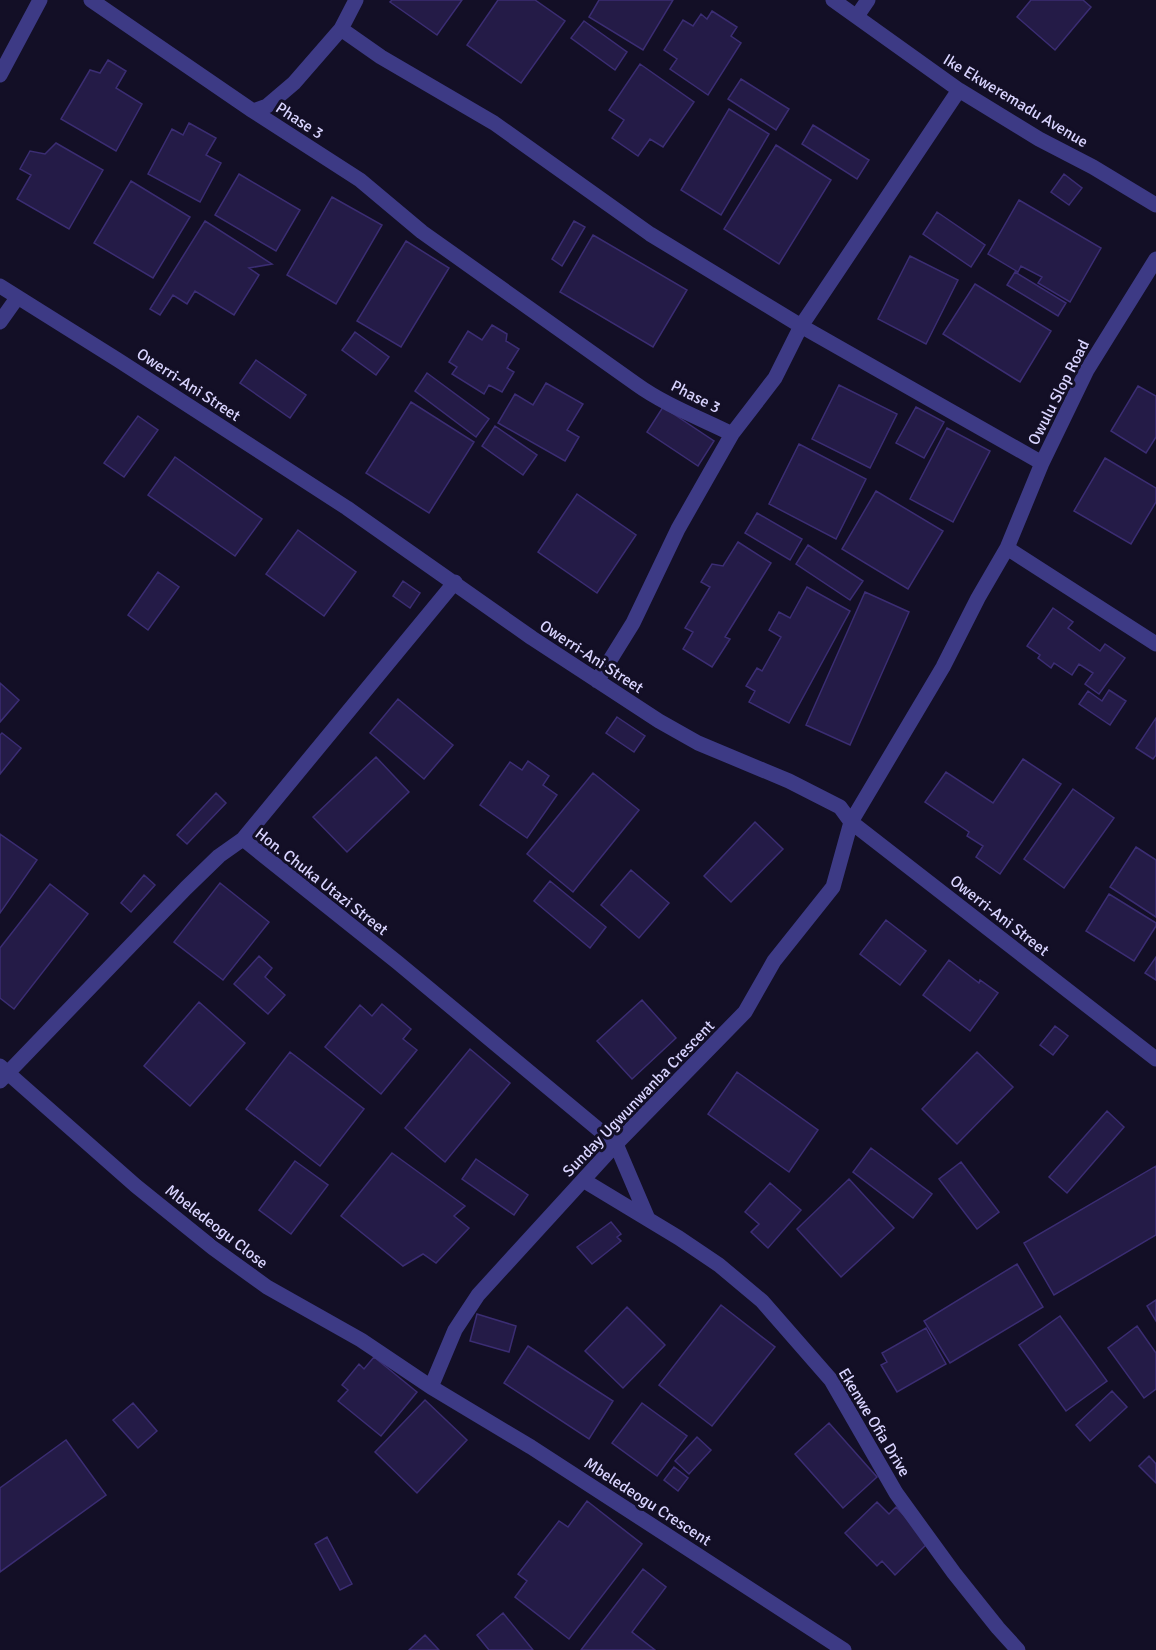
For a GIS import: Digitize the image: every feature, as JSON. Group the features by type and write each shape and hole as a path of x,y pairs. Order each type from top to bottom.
{"street":[{"path":"0,75 40,0"},
{"name":"Phase 3","path":"91,0 253,111 360,180 422,232 643,390 732,434 775,378 801,326 959,90"},
{"path":"253,111 267,106 294,83 340,29 356,0"},
{"name":"Ike Ekweremadu Avenue","path":"833,0 959,90 1039,139 1093,167 1156,205"},
{"path":"857,16 868,0"},
{"path":"340,29 381,57 494,123 650,234 801,326 1042,463"},
{"name":"Owulu Slop Road","path":"851,822 943,667 978,598 1007,548 1042,463 1087,370 1156,259"},
{"name":"Owerri-Ani Street","path":"0,286 178,398 346,508 532,638 658,721 698,743 789,781 840,807 851,822 1156,1059"},
{"path":"0,322 17,298"},
{"path":"597,681 633,623 678,529 732,434"},
{"path":"1007,548 1156,644"},
{"path":"243,839 455,582"},
{"name":"Sunday Ugwunwanba Crescent","path":"431,1387 454,1330 468,1308 616,1144 745,1012 774,962 832,887 851,822"},
{"name":"Hon. Chuka Utazi Street","path":"3,1074 186,888 219,856 243,839 397,962 616,1144"},
{"name":"Mbeledeogu Close","path":"3,1074 213,1248 267,1287 361,1340 431,1387"},
{"path":"616,1144 648,1219"},
{"name":"Ekenwe Ofia Drive","path":"583,1180 719,1265 762,1301 831,1380 897,1493 954,1573 1018,1650"},
{"name":"Mbeledeogu Crescent","path":"431,1387 531,1446 844,1650"}],"building":[{"path":"392,0 462,0 437,35 390,2"},
{"path":"498,0 535,0 565,21 521,83 467,45"},
{"path":"599,0 673,0 643,50 589,17"},
{"path":"1031,0 1083,0 1091,7 1055,50 1017,17"},
{"path":"712,11 737,27 731,36 741,43 708,95 670,69 677,59 664,50 683,20 693,26 701,14 707,19"},
{"path":"584,21 627,52 615,70 571,38"},
{"path":"108,60 126,71 116,88 142,104 116,151 61,119 90,70 100,73"},
{"path":"640,64 694,102 663,147 650,139 638,156 612,138 624,120 609,110"},
{"path":"741,79 789,109 776,130 728,99"},
{"path":"729,109 769,134 721,215 681,190"},
{"path":"189,123 216,138 206,155 221,163 200,202 148,174 172,129 183,135"},
{"path":"813,125 869,160 857,179 802,144"},
{"path":"56,143 103,170 69,229 17,199 31,175 20,169 30,151 45,154"},
{"path":"776,145 831,180 779,264 724,229"},
{"path":"239,174 300,210 276,251 215,215"},
{"path":"1064,174 1082,188 1069,205 1051,192"},
{"path":"131,181 190,217 153,278 94,243"},
{"path":"332,197 382,225 336,304 287,275"},
{"path":"1019,200 1101,248 1070,302 1038,283 1042,277 1021,266 1018,272 988,254"},
{"path":"937,212 985,245 971,267 923,234"},
{"path":"205,221 272,264 249,268 259,275 234,315 195,291 187,304 173,295 160,315 150,309"},
{"path":"574,221 585,227 562,266 552,259"},
{"path":"593,235 687,290 653,347 560,292"},
{"path":"406,241 449,268 401,347 357,321"},
{"path":"910,256 958,280 926,344 878,319"},
{"path":"1015,272 1066,303 1058,316 1007,285"},
{"path":"975,284 1051,331 1020,382 943,334"},
{"path":"492,325 507,334 506,341 519,349 507,368 514,372 502,392 489,385 484,394 452,374 457,367 449,362 468,331 482,340"},
{"path":"355,332 389,357 376,375 342,350"},
{"path":"256,360 306,395 290,418 240,383"},
{"path":"427,373 489,419 476,437 415,391"},
{"path":"546,383 583,404 567,430 579,437 565,461 498,423 515,394 533,405"},
{"path":"839,385 897,414 870,468 812,439"},
{"path":"1138,386 1156,396 1156,437 1146,453 1111,431"},
{"path":"411,402 474,442 429,513 366,473"},
{"path":"663,407 714,441 698,466 647,432"},
{"path":"916,407 944,422 924,458 896,443"},
{"path":"138,416 158,430 124,477 104,463"},
{"path":"495,426 537,455 523,475 482,446"},
{"path":"947,428 990,451 953,522 910,499"},
{"path":"799,444 866,479 836,539 769,504"},
{"path":"175,457 262,519 235,556 148,495"},
{"path":"1105,458 1156,488 1156,502 1131,544 1074,511"},
{"path":"876,491 943,531 908,589 842,549"},
{"path":"577,494 636,535 597,593 538,552"},
{"path":"757,513 802,539 790,560 745,533"},
{"path":"298,530 356,572 324,616 266,574"},
{"path":"738,542 771,563 725,637 730,639 712,667 683,649 693,632 685,628 710,587 701,582 712,564 723,566"},
{"path":"808,545 863,581 850,600 796,564"},
{"path":"158,572 179,587 148,630 128,615"},
{"path":"403,581 420,593 410,608 393,596"},
{"path":"807,587 850,611 789,723 749,702 755,691 746,686 757,668 762,671 781,637 769,630 779,612 790,618"},
{"path":"865,592 909,612 850,745 806,725"},
{"path":"1053,608 1073,622 1068,628 1100,651 1105,644 1125,658 1099,694 1085,684 1093,673 1079,664 1072,675 1054,663 1051,668 1038,658 1040,655 1027,646"},
{"path":"0,683 19,700 0,722"},
{"path":"1109,690 1126,701 1110,725 1079,704 1088,691 1102,701"},
{"path":"398,699 453,745 424,779 370,733"},
{"path":"617,717 645,736 634,752 606,733"},
{"path":"1156,718 1156,755 1153,759 1136,748"},
{"path":"2,733 21,748 0,774 0,735"},
{"path":"376,757 409,792 347,852 313,817"},
{"path":"1023,759 1061,784 1000,874 976,857 983,846 967,836 969,832 925,802 946,772 993,803"},
{"path":"528,761 549,776 543,785 557,795 527,838 480,805 510,762 522,770"},
{"path":"593,773 639,810 573,892 527,854"},
{"path":"1073,789 1114,818 1064,888 1024,859"},
{"path":"216,793 226,803 187,844 177,835"},
{"path":"755,822 783,849 731,902 704,876"},
{"path":"0,834 37,860 0,913"},
{"path":"1136,847 1156,860 1156,917 1110,887"},
{"path":"631,870 669,903 639,938 601,905"},
{"path":"144,875 155,885 131,912 121,903"},
{"path":"550,881 606,927 590,948 534,901"},
{"path":"220,883 269,922 223,980 174,942"},
{"path":"50,884 88,914 14,1009 0,998 0,948"},
{"path":"1109,894 1156,923 1134,961 1086,931"},
{"path":"886,920 926,951 900,985 860,954"},
{"path":"259,956 272,968 265,977 285,995 268,1014 234,984"},
{"path":"1156,957 1156,980 1145,973"},
{"path":"949,960 979,983 980,980 998,993 970,1031 923,995"},
{"path":"642,1000 676,1038 632,1079 597,1041"},
{"path":"199,1002 245,1043 190,1106 144,1066"},
{"path":"382,1004 411,1029 403,1039 417,1050 381,1094 325,1047 360,1005 372,1016"},
{"path":"1055,1026 1068,1036 1053,1055 1040,1045"},
{"path":"470,1049 510,1083 445,1162 405,1128"},
{"path":"290,1052 364,1109 320,1166 246,1109"},
{"path":"977,1052 1013,1087 957,1144 922,1109"},
{"path":"737,1072 818,1130 789,1172 708,1114"},
{"path":"1107,1111 1124,1127 1067,1193 1049,1177"},
{"path":"871,1148 932,1194 913,1218 853,1172"},
{"path":"392,1153 465,1206 454,1216 469,1228 436,1263 423,1254 403,1266 341,1216"},
{"path":"476,1159 528,1195 514,1215 462,1179"},
{"path":"295,1161 328,1185 291,1234 259,1210"},
{"path":"961,1162 999,1212 977,1229 939,1179"},
{"path":"1156,1166 1156,1235 1054,1295 1024,1243"},
{"path":"849,1179 894,1228 841,1277 797,1229"},
{"path":"770,1183 801,1210 768,1248 751,1232 759,1224 745,1212"},
{"path":"611,1222 621,1234 617,1237 621,1241 592,1264 577,1247"},
{"path":"1017,1264 1043,1307 950,1363 924,1321"},
{"path":"1156,1300 1156,1321 1147,1306"},
{"path":"721,1305 775,1347 712,1426 659,1385"},
{"path":"627,1307 665,1345 623,1388 585,1351"},
{"path":"477,1314 516,1326 509,1352 470,1341"},
{"path":"1060,1316 1107,1381 1066,1411 1019,1345"},
{"path":"1137,1326 1156,1353 1156,1389 1144,1398 1108,1348"},
{"path":"926,1328 946,1364 897,1392 881,1365 887,1362 882,1353"},
{"path":"528,1346 613,1401 589,1439 504,1383"},
{"path":"374,1357 417,1392 381,1436 338,1401 348,1390 342,1385 359,1364 364,1369"},
{"path":"1112,1391 1127,1407 1090,1441 1076,1425"},
{"path":"425,1400 467,1440 417,1493 375,1452"},
{"path":"133,1403 157,1431 138,1448 113,1420"},
{"path":"642,1403 687,1436 657,1476 612,1443"},
{"path":"829,1423 877,1477 843,1508 795,1454"},
{"path":"697,1437 711,1450 689,1474 675,1461"},
{"path":"66,1440 106,1495 0,1572 0,1488"},
{"path":"1149,1456 1156,1464 1156,1483 1139,1466"},
{"path":"674,1467 688,1478 678,1491 664,1480"},
{"path":"587,1501 642,1544 569,1639 515,1597 527,1581 518,1574 559,1521 568,1527"},
{"path":"877,1502 889,1514 896,1507 929,1542 895,1575 882,1561 877,1566 845,1533"},
{"path":"327,1537 352,1584 340,1590 315,1544"},
{"path":"643,1569 666,1587 632,1632 655,1650 581,1650"},
{"path":"503,1613 533,1650 489,1650 477,1635"},
{"path":"425,1635 439,1650 409,1650"}]}
